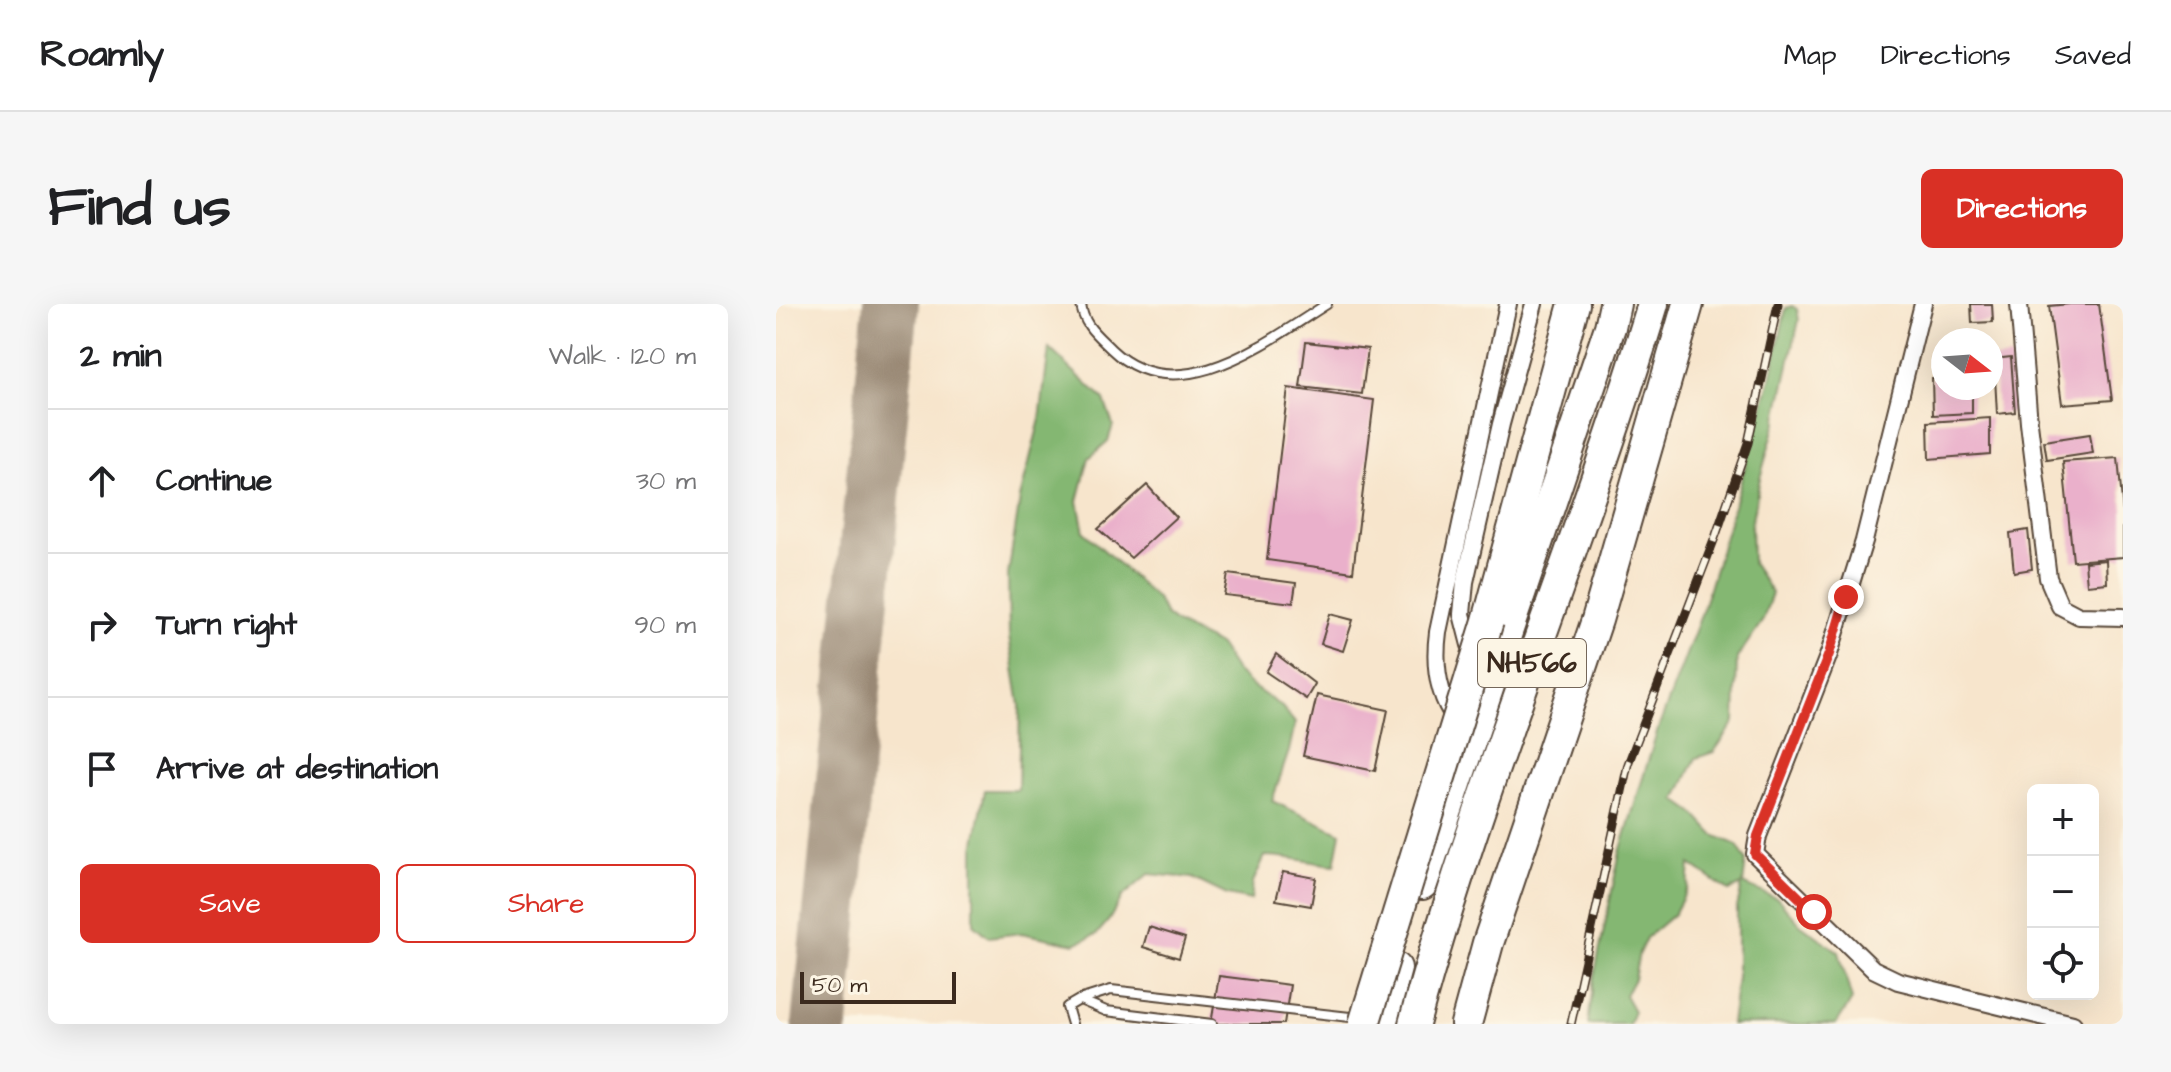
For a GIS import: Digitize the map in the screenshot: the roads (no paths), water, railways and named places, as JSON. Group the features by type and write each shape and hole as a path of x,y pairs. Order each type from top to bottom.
{"highway":[{"path":"1393,1023 1488,621 1574,304"},
{"name":"NH566","path":"1393,1023 1434,847 1495,672 1615,304"},
{"name":"NH566","path":"1393,1023 1437,940 1597,477 1653,304"},
{"path":"1466,1024 1488,943 1597,620 1688,304"}],"street":[{"path":"1472,740 1451,713 1441,691 1435,655 1445,595 1508,304"},
{"path":"1495,672 1470,645 1462,606 1497,438 1534,304"},
{"path":"1923,304 1864,541 1829,654 1758,836 1755,854 1873,969 1898,981 2073,1024"},
{"path":"2019,304 2029,423 2048,578 2060,606 2079,616 2123,617"}],"lane":[{"path":"1081,304 1089,328 1121,358 1144,369 1171,373 1206,371 1239,359 1327,304"},
{"path":"1072,1024 1067,1007 1111,990 1393,1023"},
{"path":"1079,1000 1106,1011 1212,1024"}],"railway":[{"path":"1571,1024 1628,764 1748,443 1778,304"}]}
